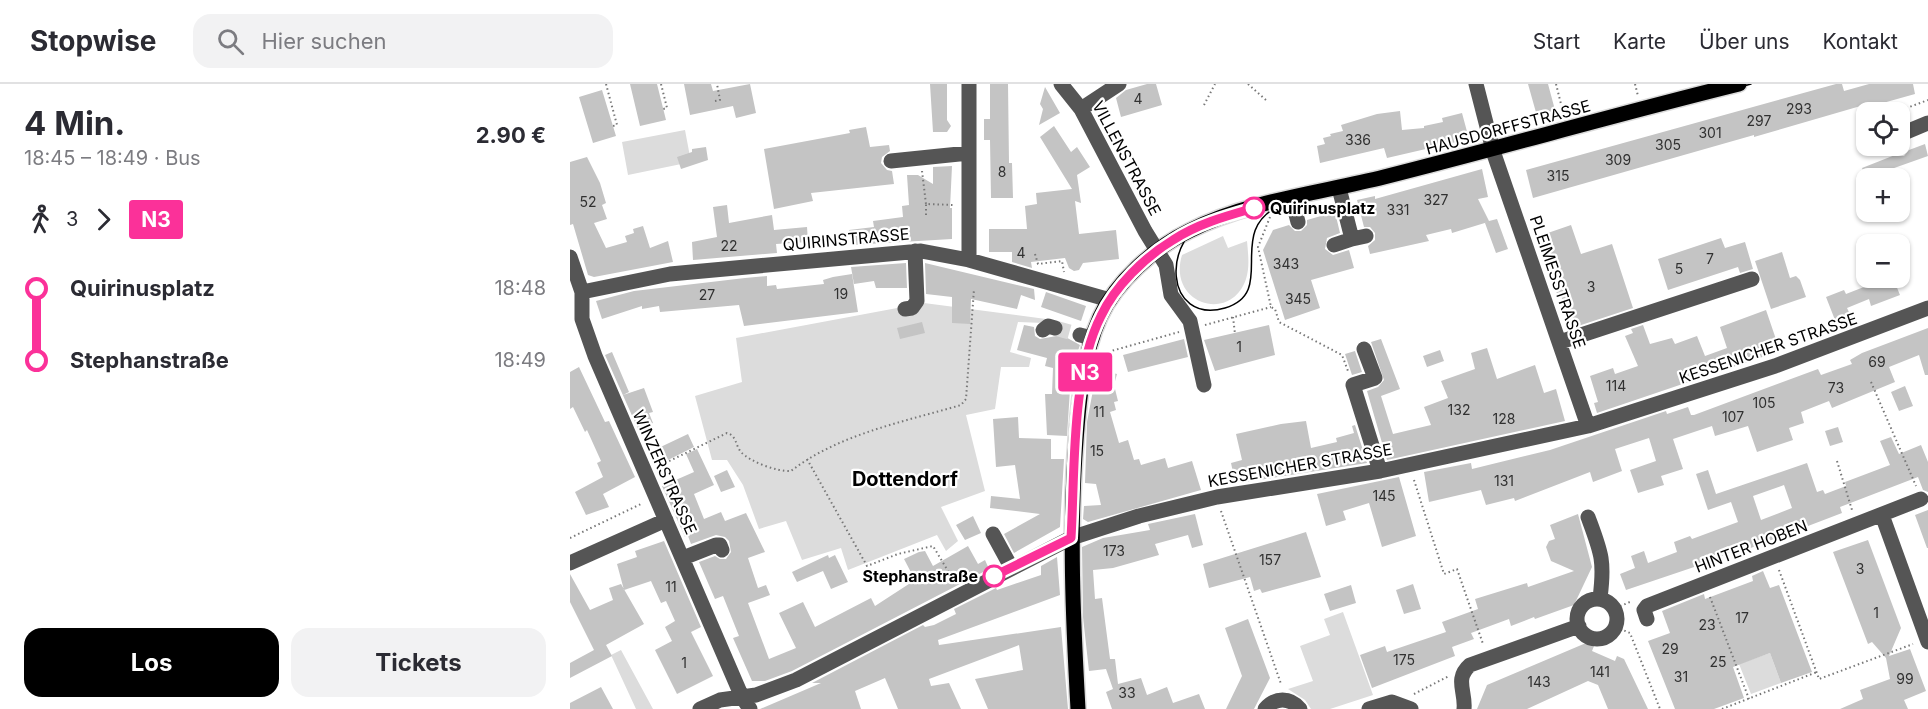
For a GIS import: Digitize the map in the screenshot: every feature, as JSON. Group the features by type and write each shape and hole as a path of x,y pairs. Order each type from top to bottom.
{"main road":[{"name":"HAUSDORFFSTRASSE","path":"1078,709 1071,538 1078,412 1088,356 1086,336 1110,300 1158,250 1191,229 1289,200 1493,150 1739,84"}],"street":[{"path":"969,84 969,260"},
{"name":"VILLENSTRASSE","path":"1061,84 1081,109 1166,265 1171,295 1186,312 1204,385"},
{"path":"1081,109 1119,84"},
{"path":"1128,84 1133,84"},
{"name":"PLEIMESSTRASSE","path":"1476,84 1493,150 1587,426"},
{"path":"1910,135 1928,123"},
{"path":"891,161 969,153"},
{"path":"1334,245 1359,237 1339,188"},
{"path":"1289,200 1298,222"},
{"path":"905,309 912,308 917,301 915,251"},
{"name":"QUIRINSTRASSE","path":"582,292 670,274 915,251 969,260 1110,300"},
{"name":"WINZERSTRASSE","path":"570,257 582,292 582,319 589,343 746,703"},
{"path":"1560,342 1752,279"},
{"name":"KESSENICHER STRASSE","path":"700,709 720,700 746,703 814,671 1011,567 1071,538 1139,516 1217,497 1380,471 1587,426 1775,366 1928,308"},
{"path":"1364,349 1375,378 1353,385 1380,471"},
{"name":"HINTER HOBEN","path":"1647,619 1644,610 1647,606 1921,499"},
{"path":"1882,515 1927,641"},
{"path":"1588,517 1604,569 1600,598"},
{"path":"570,563 666,520"},
{"path":"993,534 1011,567"},
{"path":"683,558 719,542"},
{"path":"1600,598 1616,608 1618,616 1616,627 1607,637 1594,639 1582,633 1578,626 1578,612 1582,605 1592,599 1600,598"},
{"path":"1464,709 1460,686 1465,669 1488,658 1578,626"},
{"path":"1265,709 1272,702 1282,700 1295,703 1300,709"},
{"path":"1369,709 1392,702 1406,706"}],"path":[{"path":"606,84 617,125 613,126"},
{"path":"657,86 661,84 667,108 663,109"},
{"path":"715,101 720,100 717,84"},
{"path":"1204,105 1215,84"},
{"path":"1248,84 1266,100"},
{"path":"1551,88 1556,85 1568,130"},
{"path":"605,100 610,99"},
{"path":"1910,107 1928,100"},
{"path":"921,157 926,215"},
{"path":"1289,200 1269,219 1258,247 1271,307 1275,309 1280,322 1342,355 1353,385"},
{"path":"926,204 969,206"},
{"path":"1036,264 1035,256 1038,258 1038,264 1060,261"},
{"path":"646,473 728,433 733,436 742,453 777,469 791,471 829,447 875,430 965,403 974,290"},
{"path":"1088,356 1271,307"},
{"path":"1233,317 1235,334"},
{"path":"1870,382 1921,499"},
{"path":"807,459 867,566 898,554 933,546 961,593"},
{"path":"1837,461 1858,525"},
{"path":"1409,465 1444,574 1458,569 1488,658"},
{"path":"570,538 656,496"},
{"path":"1217,497 1228,538 1282,686 1282,700"},
{"path":"1774,557 1819,679 1927,641"},
{"path":"1705,583 1749,699"},
{"path":"1616,627 1630,633 1660,709"},
{"path":"1406,706 1425,686 1465,669"},
{"path":"1722,709 1817,672"}],"shaded area":[{"path":"685,130 691,162 628,175 622,142"},
{"path":"1223,236 1228,248 1247,241 1246,279 1238,293 1228,301 1215,304 1203,302 1192,296 1184,286 1180,272 1182,255"},
{"path":"924,303 1046,319 1044,323 1018,322 1010,352 1031,358 1029,367 1001,367 995,409 966,415 985,491 941,507 958,541 946,551 937,535 848,570 841,548 802,560 786,521 759,529 743,485 727,460 712,460 695,396 742,382 736,338"},
{"path":"1343,612 1373,695 1330,709 1311,709 1305,700 1288,689 1313,681 1300,646 1330,635 1324,619"},
{"path":"621,650 653,709 636,709 611,655"},
{"path":"1770,653 1781,683 1751,694 1739,664"}],"building":[{"path":"630,84 657,84 666,120 640,126"},
{"path":"684,84 711,84 713,91 750,84 756,113 736,118 733,106 690,115"},
{"path":"930,84 947,84 947,120 951,126 947,132 933,132"},
{"path":"990,84 1008,84 1009,163 1012,163 1013,198 991,198 990,140 984,140 984,119 990,119"},
{"path":"1156,84 1162,105 1121,117 1116,98 1126,90"},
{"path":"1528,84 1548,84 1555,110 1537,116"},
{"path":"1836,84 1842,84 1844,91 1869,84 1913,84 1915,94 1886,102 1856,102 1856,107 1533,198 1526,170"},
{"path":"1045,87 1060,113 1039,125 1043,109 1040,104"},
{"path":"602,90 616,136 593,143 579,97"},
{"path":"1400,111 1402,130 1424,128 1424,126 1443,122 1442,118 1462,113 1469,139 1387,158 1384,148 1320,163 1317,146 1325,144 1323,138 1343,131 1341,125 1377,114"},
{"path":"1054,126 1071,152 1077,147 1090,167 1077,175 1081,203 1075,201 1079,234 1116,230 1119,259 1083,263 1079,270 1074,271 1069,268 1065,258 1031,262 1032,268 1012,262 1012,252 989,252 989,229 1027,229 1025,206 1037,204 1036,193 1072,189 1040,137"},
{"path":"866,127 870,147 889,145 890,151 882,157 881,163 887,170 892,171 894,184 811,193 813,201 774,209 764,149 850,133 849,130"},
{"path":"1925,144 1928,156 1894,168 1862,168 1892,156 1910,156 1910,150"},
{"path":"706,147 708,160 681,169 677,157 692,152 692,149"},
{"path":"587,157 600,183 606,203 602,205 607,219 594,223 606,248 627,242 625,236 634,233 633,229 643,226 650,248 668,241 673,262 594,277 588,275 573,224 570,225 570,162"},
{"path":"952,166 950,208 952,208 952,239 851,245 849,230 874,227 873,221 903,217 902,206 909,205 907,175 918,175 933,184 933,167"},
{"path":"1482,169 1488,197 1478,199 1489,221 1497,219 1508,249 1496,253 1485,223 1488,222 1452,233 1451,229 1426,235 1429,241 1370,254 1368,246 1375,240 1375,233 1370,227 1364,227 1357,200 1375,196 1375,199"},
{"path":"727,205 729,223 772,215 774,230 807,227 808,242 776,244 777,253 693,260 692,242 717,237 713,207"},
{"path":"1335,212 1340,233 1327,238 1325,249 1333,255 1349,250 1354,268 1311,280 1320,308 1285,320 1263,250 1273,230 1289,225 1295,231 1301,231 1307,225 1307,220"},
{"path":"1571,225 1581,254 1612,244 1633,308 1572,328 1561,296 1558,297 1554,284 1557,283 1542,235"},
{"path":"1721,238 1725,248 1745,242 1753,269 1740,273 1738,267 1668,290 1658,259"},
{"path":"1782,252 1790,278 1796,276 1800,280 1806,297 1771,309 1755,261"},
{"path":"906,263 907,288 876,288 874,281 854,284 851,267"},
{"path":"925,263 1034,289 1035,300 1021,295 1017,309 971,299 970,324 952,323 952,297 926,294"},
{"path":"852,274 858,312 744,326 739,305 660,312 659,306 642,309 642,306 602,319 596,301 634,291 745,278 767,276 767,286 776,285 777,289 824,284 823,280"},
{"path":"1861,288 1897,288 1900,295 1871,306 1869,299 1847,308 1850,314 1835,320 1826,297 1844,290 1846,294"},
{"path":"1046,292 1086,306 1081,321 1041,307"},
{"path":"1766,310 1780,351 1597,413 1594,403 1598,402 1590,376 1613,368 1615,374 1638,366 1625,336 1633,333 1631,329 1643,325 1650,344 1672,338 1675,344 1697,336 1705,356 1727,348 1720,327"},
{"path":"922,322 925,333 900,339 897,328"},
{"path":"1024,325 1034,327 1035,336 1040,339 1062,335 1080,345 1065,389 1070,389 1067,436 1047,435 1045,394 1052,394 1053,368 1045,366 1047,358 1017,350"},
{"path":"1269,325 1275,355 1215,371 1204,340"},
{"path":"1928,328 1928,375 1925,375 1919,355 1889,367 1895,382 1832,408 1829,401 1801,412 1804,423 1789,428 1793,440 1757,452 1748,426 1715,436 1712,426 1673,439 1683,469 1661,476 1664,485 1638,493 1630,470 1656,461 1649,438 1615,449 1622,471 1593,482 1590,472 1515,501 1514,498 1486,505 1481,490 1429,502 1424,472 1471,463 1472,469 1550,450 1666,411 1667,414 1688,407 1691,415 1694,415 1818,369 1821,375 1852,364 1850,360 1862,353"},
{"path":"1184,339 1188,357 1128,372 1123,355"},
{"path":"1381,339 1400,389 1381,396 1393,434 1431,425 1424,407 1448,398 1441,381 1475,369 1471,353 1487,348 1497,379 1535,365 1544,393 1556,389 1565,421 1387,460 1367,391 1378,387 1384,380 1371,342"},
{"path":"1440,350 1444,361 1427,367 1423,356"},
{"path":"1355,351 1362,372 1352,375 1345,354"},
{"path":"612,352 629,392 623,395 644,388 653,412 649,413 653,423 638,429 605,355"},
{"path":"579,367 605,422 609,421 635,477 603,494 609,507 586,515 575,492 603,477 597,463 601,461 587,430 585,432 573,407 570,409 570,372"},
{"path":"1097,369 1117,374 1114,385 1118,401 1114,402 1116,410 1110,412 1119,443 1128,440 1134,460 1139,459 1141,465 1165,458 1168,468 1192,461 1201,490 1088,522 1083,519 1084,506 1101,505 1096,484 1085,483 1087,422"},
{"path":"1905,386 1913,406 1899,411 1891,392"},
{"path":"1018,417 1019,438 1051,439 1051,459 1064,459 1060,527 1014,553 1004,534 1040,514 990,508 991,496 1020,499 1015,465 996,467 993,419"},
{"path":"1306,421 1311,448 1337,442 1336,438 1354,433 1352,426 1355,425 1367,463 1235,482 1231,463 1242,460 1236,434"},
{"path":"1838,427 1843,442 1830,446 1825,431"},
{"path":"688,434 694,447 656,466 650,452"},
{"path":"1891,437 1899,454 1921,445 1928,462 1928,492 1923,490 1918,477 1840,507 1842,513 1735,554 1734,550 1709,562 1626,590 1620,574 1635,568 1631,556 1644,551 1648,563 1677,552 1674,542 1690,536 1692,539 1738,522 1731,502 1708,510 1696,474 1708,470 1716,494 1807,463 1817,492 1823,490 1825,494 1846,486 1845,482 1890,465 1880,441","holes":["1784,485 1792,508 1761,520 1753,496"]},
{"path":"697,449 714,485 694,494 704,519 721,512 725,521 746,513 765,552 748,558 758,588 766,585 770,595 748,603 769,659 796,648 779,613 803,602 815,627 871,598 875,606 915,580 904,559 919,552 925,551 933,566 968,546 978,564 985,560 989,569 792,671 765,681 752,681 733,638 739,636 723,596 715,599 699,562 715,556 726,559 731,552 729,541 725,537 716,535 691,544 688,536 685,537 662,486 694,472 686,454"},
{"path":"727,470 735,487 721,492 714,476"},
{"path":"1399,477 1416,536 1382,547 1369,503 1343,511 1346,520 1326,526 1317,494"},
{"path":"1928,510 1928,548 1927,548 1915,515"},
{"path":"1195,514 1203,545 1192,548 1188,535 1155,544 1159,555 1113,568 1093,570 1095,599 1102,598 1110,659 1115,659 1118,684 1141,678 1147,695 1167,687 1173,703 1199,694 1205,709 1112,709 1106,692 1113,689 1106,669 1089,671 1083,617 1082,547 1103,538 1150,530 1148,524"},
{"path":"1578,514 1592,567 1574,605 1511,626 1509,619 1471,633 1474,639 1452,647 1455,656 1372,688 1360,655 1385,646 1387,652 1446,632 1442,622 1478,609 1475,599 1527,583 1528,587 1574,571 1551,561 1546,547 1549,541 1555,539 1550,525"},
{"path":"973,516 981,533 965,540 956,525"},
{"path":"1306,532 1321,577 1262,593 1260,589 1254,591 1250,577 1209,588 1203,564"},
{"path":"1868,540 1901,628 1889,656 1910,649 1926,691 1904,700 1908,709 1840,709 1863,699 1860,690 1890,679 1886,658 1872,642 1868,644 1833,552"},
{"path":"664,541 701,627 691,632 713,676 677,694 655,650 672,641 665,627 675,621 666,601 661,603 651,581 624,590 617,564 637,557 635,551"},
{"path":"828,555 829,558 835,555 848,582 831,589 823,571 797,582 792,572"},
{"path":"1057,557 1060,595 938,640 939,645 1061,627 1068,709 988,709 975,679 1023,670 1019,645 929,679 931,686 949,683 961,709 898,709 885,678 855,691 861,709 760,709 821,683 812,683 923,625 925,627 934,625 956,614 954,609 996,588 997,590 1041,575 1041,566"},
{"path":"1763,571 1770,588 1779,585 1812,672 1781,683 1770,653 1733,667 1744,698 1714,709 1675,709 1648,641 1670,633 1662,611 1704,594 1705,599 1753,581 1752,576"},
{"path":"570,574 590,610 613,600 609,588 621,584 644,624 606,645 612,656 570,678 570,663 594,650 570,602"},
{"path":"1413,584 1421,609 1404,614 1396,590"},
{"path":"1351,585 1356,603 1330,611 1324,594"},
{"path":"1248,619 1270,678 1254,709 1226,709 1242,676 1225,628"},
{"path":"1586,643 1594,646 1592,651 1615,661 1617,656 1624,659 1648,709 1608,709 1598,685 1588,681 1527,709 1477,709 1487,685"},
{"path":"601,687 613,709 570,709 570,703"}],"tunnel":[{"path":"1055,328 1080,335"}],"tram line":[{"path":"1728,84 1492,148 1216,213 1197,225 1184,241 1178,259 1176,276 1180,292 1190,304 1205,310 1225,308 1241,300 1248,289 1251,275 1255,230 1264,216 1281,205 1494,154 1751,84"}],"bus line":[{"name":"N3","path":"994,576 1071,538 1074,466 1082,384 1092,338 1100,316 1110,300 1144,262 1173,240 1191,229 1254,208"}],"place":[{"name":"Quirinusplatz","path":"1254,208"},
{"name":"Stephanstraße","path":"994,576"}],"district":[{"name":"Dottendorf","path":"905,479"}]}
